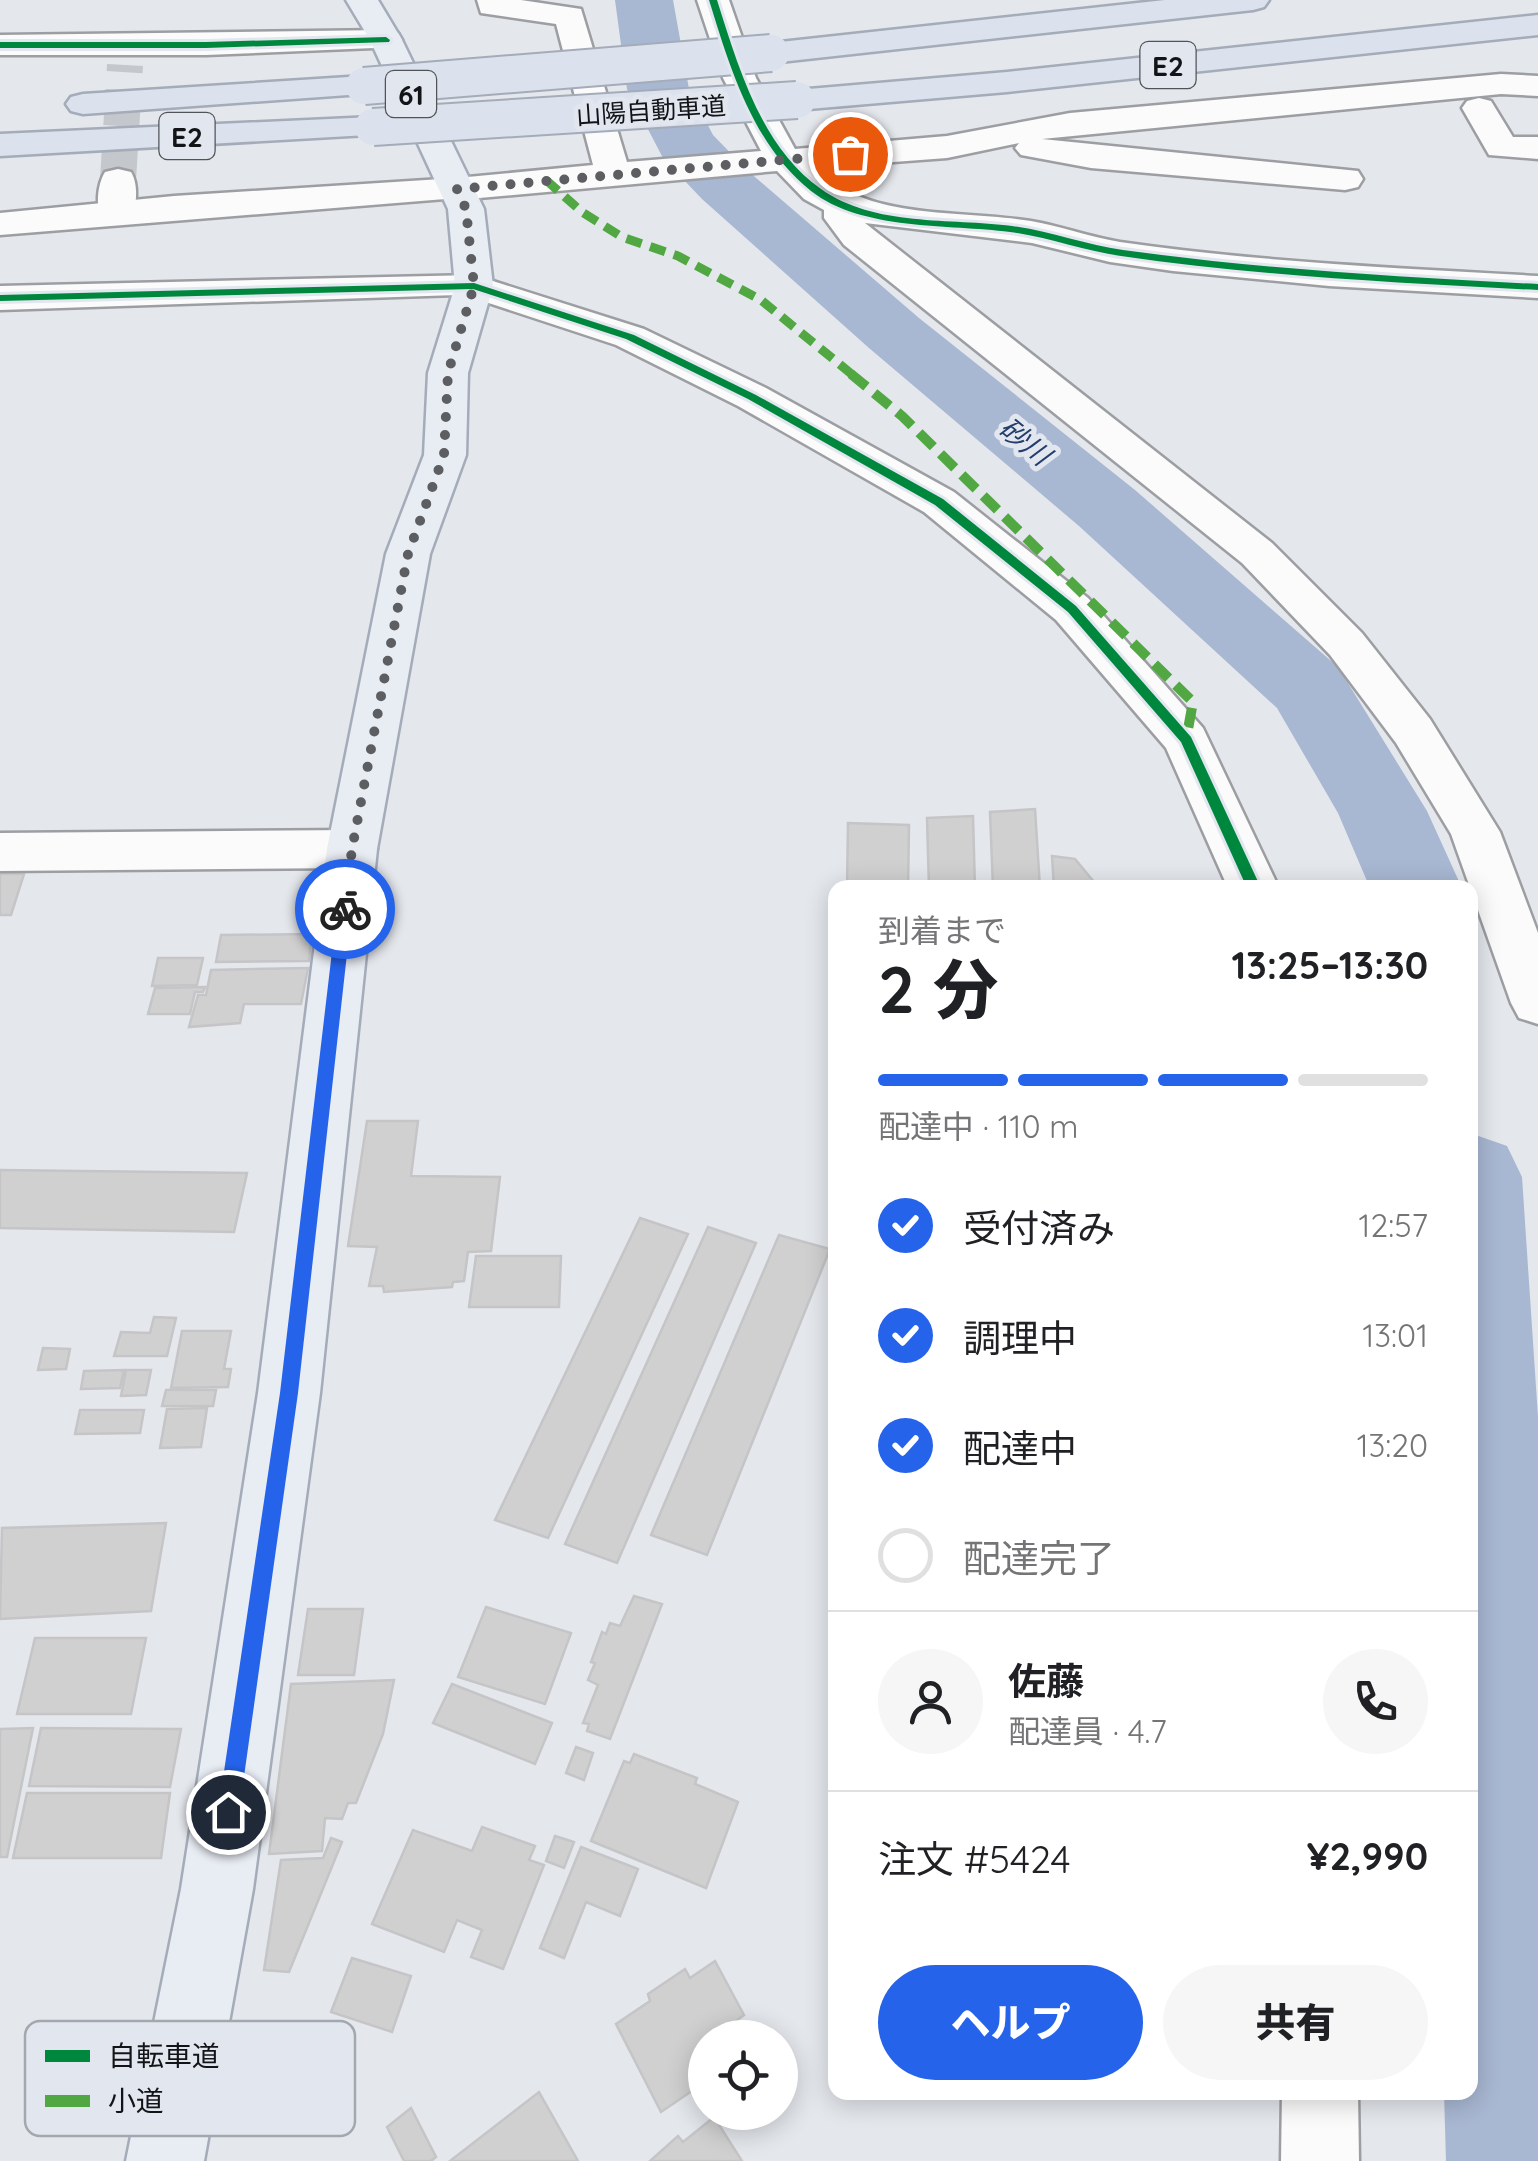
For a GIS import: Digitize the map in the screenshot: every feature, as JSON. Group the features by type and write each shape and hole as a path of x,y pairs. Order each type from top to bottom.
{"highway":[{"name":"山陽自動車道","path":"54,105 364,86 771,52 1253,0"},
{"name":"山陽自動車道","path":"0,144 374,127 797,100 1084,74 1538,24"}],"main road":[{"name":"61","path":"192,2021 217,1888 289,1393 352,849 408,554 444,455 448,373 474,286 466,209 386,40 362,0"},
{"name":"61","path":"165,2161 170,2136"}],"street":[{"path":"494,0 492,6 570,16 626,173"},
{"path":"713,0 728,52 763,126 785,158 817,192 842,204 902,218 1029,231 1116,252 1348,278 1538,287"},
{"path":"0,45 126,55 386,40"},
{"path":"947,147 1070,122 1501,84 1538,86"},
{"path":"0,224 117,197 457,189 785,158 947,147 1131,143 1479,108 1538,107"},
{"path":"1479,108 1501,148 1538,148"},
{"path":"1033,148 1091,157 1345,179"},
{"path":"842,204 842,218 857,237 1257,553 1346,644 1414,731 1475,832 1538,1004"},
{"path":"0,298 474,286 630,337 752,397 938,502 1072,609 1186,740 1250,880"},
{"path":"0,852 352,849"},
{"path":"1320,2100 1320,2161"}],"building":[{"path":"1035,809 1039,880 993,880 990,812"},
{"path":"973,816 975,880 929,880 927,818"},
{"path":"848,823 909,825 908,880 847,880"},
{"path":"1052,856 1075,859 1092,880 1054,880"},
{"path":"0,874 24,874 11,915 0,915"},
{"path":"312,934 309,961 216,962 221,935"},
{"path":"158,958 203,958 197,985 152,986"},
{"path":"308,968 301,1004 244,1004 240,1023 189,1027 198,995 206,995 211,970"},
{"path":"205,987 203,992 195,992 190,1014 148,1014 155,988"},
{"path":"367,1121 418,1121 411,1176 500,1177 491,1251 468,1252 464,1281 453,1282 452,1287 384,1292 383,1286 369,1286 377,1247 348,1246"},
{"path":"0,1170 247,1173 234,1232 0,1228"},
{"path":"640,1218 688,1234 548,1538 495,1520"},
{"path":"708,1227 756,1243 617,1563 565,1544"},
{"path":"779,1235 828,1248 707,1555 651,1535"},
{"path":"476,1256 561,1256 559,1307 469,1307"},
{"path":"154,1317 176,1318 167,1356 114,1356 121,1332 150,1333"},
{"path":"182,1331 231,1331 224,1369 231,1369 228,1387 171,1388"},
{"path":"43,1348 70,1349 66,1369 38,1370"},
{"path":"124,1370 120,1388 81,1389 84,1371"},
{"path":"126,1370 151,1370 146,1395 121,1396"},
{"path":"166,1390 216,1390 213,1406 162,1406"},
{"path":"207,1408 201,1447 160,1448 167,1409"},
{"path":"80,1410 144,1410 140,1433 75,1434"},
{"path":"166,1523 151,1611 0,1619 2,1528"},
{"path":"634,1596 662,1604 610,1739 587,1731 589,1724 583,1723 598,1685 588,1680 595,1663 591,1662 602,1632 606,1634 610,1623 620,1626"},
{"path":"486,1607 571,1633 545,1704 458,1677"},
{"path":"308,1609 363,1609 354,1675 298,1675"},
{"path":"35,1638 146,1638 131,1714 17,1714"},
{"path":"394,1680 383,1734 356,1803 348,1803 342,1819 325,1818 322,1851 269,1854 291,1684"},
{"path":"452,1684 552,1723 535,1764 433,1723"},
{"path":"33,1728 7,1857 0,1857 0,1729"},
{"path":"41,1728 181,1729 170,1787 29,1786"},
{"path":"576,1747 593,1753 584,1780 566,1773"},
{"path":"634,1754 697,1778 695,1784 738,1802 706,1888 591,1841 624,1761 630,1763"},
{"path":"27,1793 170,1793 161,1858 13,1858"},
{"path":"482,1827 535,1846 529,1860 544,1865 503,1969 471,1957 482,1930 457,1920 444,1952 372,1924 413,1830 472,1851"},
{"path":"555,1836 574,1842 564,1868 546,1861"},
{"path":"331,1838 342,1842 289,1972 264,1970 281,1860 323,1858"},
{"path":"581,1847 638,1869 620,1916 586,1902 564,1958 540,1948"},
{"path":"352,1958 411,1976 392,2032 331,2012"},
{"path":"715,1961 744,2015 737,2020 688,2020 688,2094 661,2112 616,2024 650,2001 648,1994 685,1969 690,1978"},
{"path":"539,2092 578,2161 450,2161"},
{"path":"411,2108 436,2157 431,2161 404,2161 387,2127"},
{"path":"698,2130 722,2130 742,2161 650,2161 678,2136 683,2142"}],"waterway":[{"name":"砂川","path":"644,0 658,89 686,144 725,185 894,333 1107,508 1308,688 1382,811 1412,880"},
{"name":"砂川","path":"1478,1344 1517,2161"}],"tunnel":[{"path":"118,180 125,65"}],"marked path":[{"path":"546,180 582,212 622,237 678,256 761,300 902,416 1193,702 1186,740"}],"cycle path":[{"path":"713,0 739,78 764,129 797,173 837,203 890,217 1032,232 1110,251 1173,260 1538,287"},
{"path":"0,45 386,40"},
{"path":"0,298 474,286 630,337 752,397 939,502 1072,609 1186,740 1250,880"}],"way so far":[{"path":"345,909 352,849 408,554 444,455 448,373 474,286 466,209 457,189 850,154"}],"route":[{"path":"228,1812 289,1393 345,909"}]}
